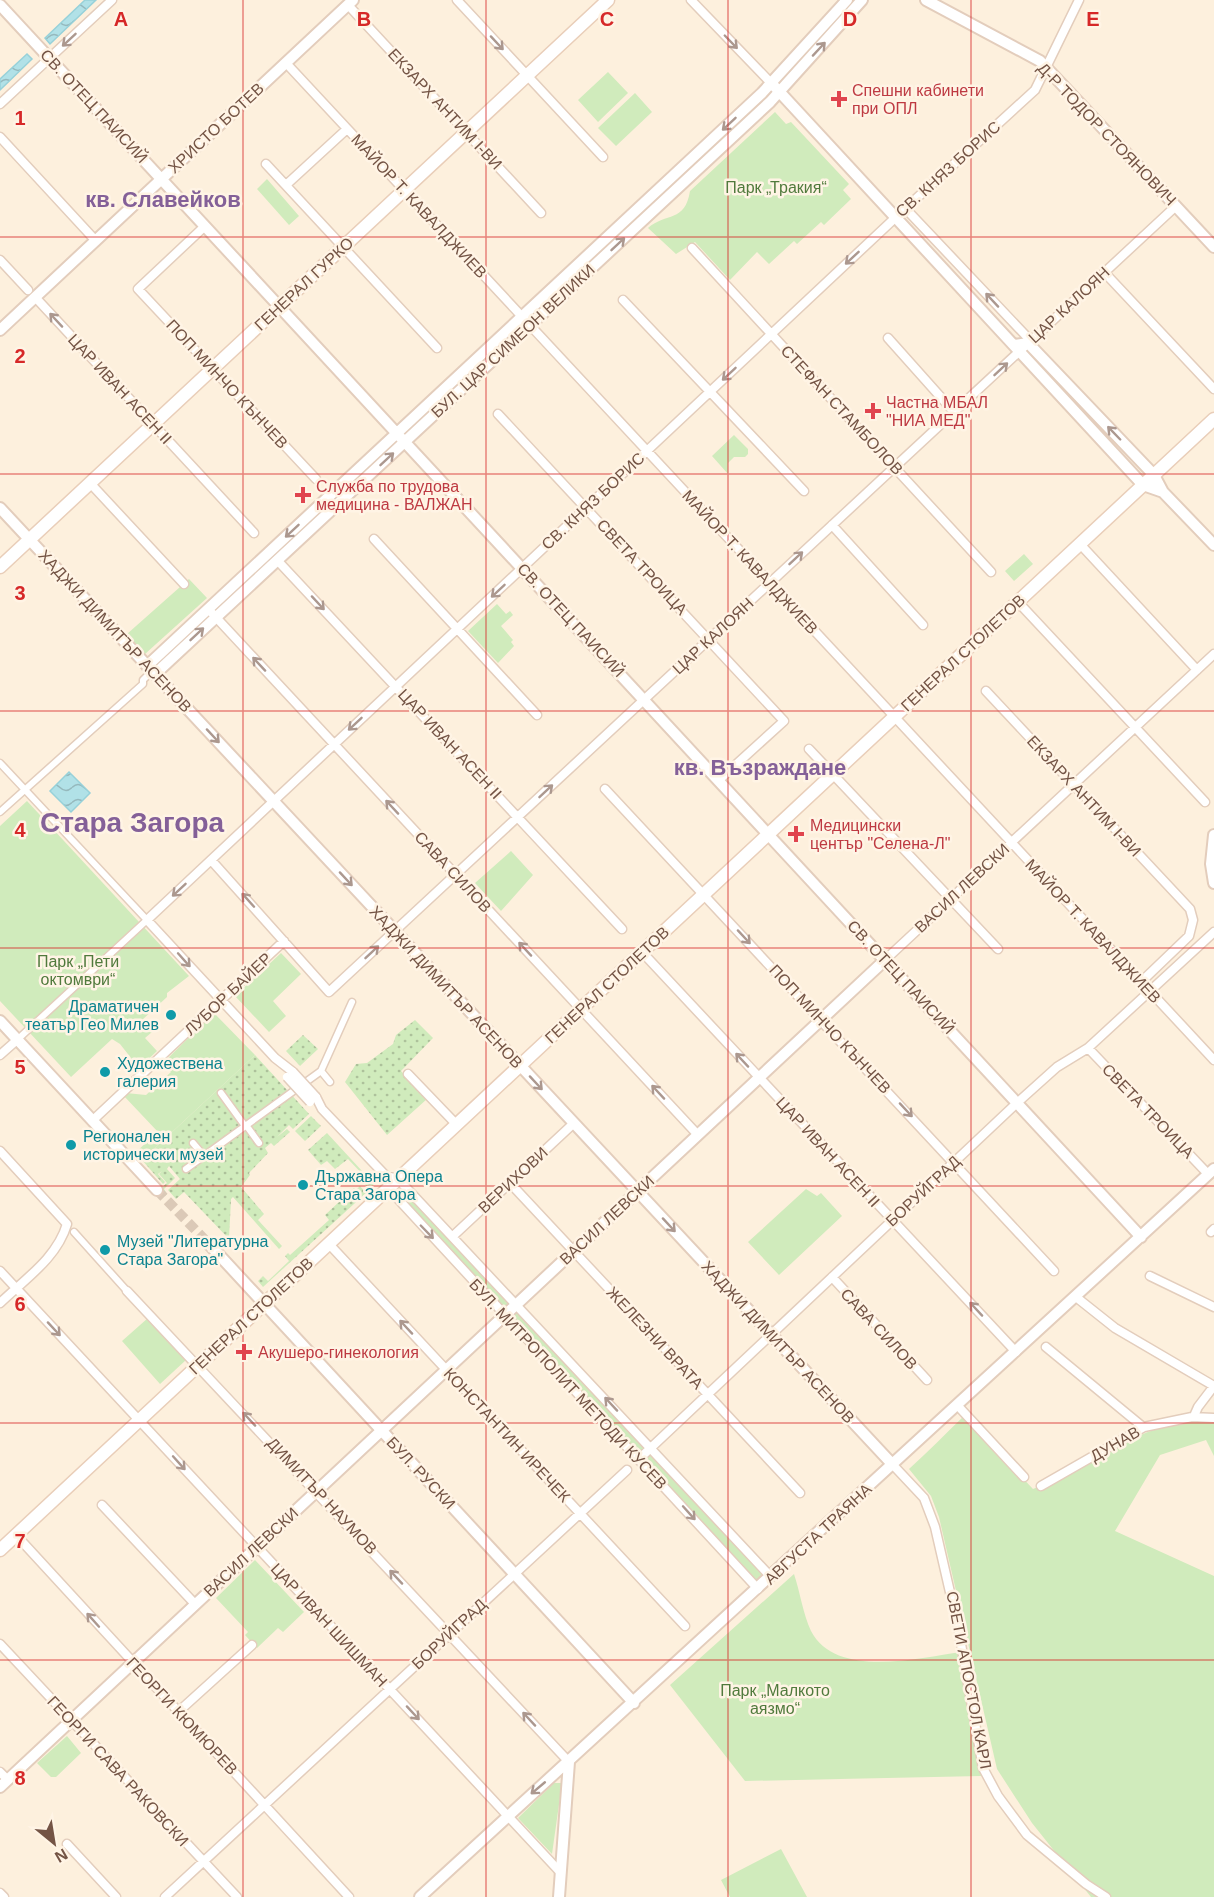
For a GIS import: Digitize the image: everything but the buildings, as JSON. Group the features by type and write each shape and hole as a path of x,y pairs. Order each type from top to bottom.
{"main road":[{"name":"ГЕНЕРАЛ ГУРКО","path":"0,567 608,0"},
{"name":"ГЕНЕРАЛ СТОЛЕТОВ","path":"0,1550 387,1190 392,1178 457,1125 1214,419"}],"street":[{"path":"0,104 112,0"},
{"path":"457,0 603,157"},
{"path":"691,0 892,214 1020,346 1154,475 1163,492 1214,545"},
{"name":"БУЛ. ЦАР СИМЕОН ВЕЛИКИ","path":"0,812 143,684 143,680 151,670 521,317 775,88 847,0"},
{"name":"БУЛ. ЦАР СИМЕОН ВЕЛИКИ","path":"212,613 278,560 530,326 775,88 862,0"},
{"name":"Д-Р ТОДОР СТОЯНОВИЧ","path":"926,0 1040,61 1214,247"},
{"name":"СВ. КНЯЗ БОРИС","path":"905,208 1035,90 1079,0"},
{"name":"ХРИСТО БОТЕВ","path":"0,330 32,294 96,241 351,2"},
{"name":"ЕКЗАРХ АНТИМ I-ВИ","path":"351,2 466,133 541,213"},
{"name":"СВ. ОТЕЦ ПАИСИЙ","path":"0,5 396,434 406,441 523,567 1141,1237"},
{"name":"МАЙОР Т. КАВАЛДЖИЕВ","path":"286,63 1214,1060"},
{"path":"286,185 347,129"},
{"path":"0,137 96,241"},
{"path":"266,164 437,348"},
{"name":"ЦАР КАЛОЯН","path":"284,940 329,992 954,412 1020,346 1176,206"},
{"path":"892,214 905,208 1029,339 1020,346"},
{"name":"СВ. КНЯЗ БОРИС","path":"0,1055 772,334 892,214"},
{"name":"ПОП МИНЧО КЪНЧЕВ","path":"204,226 138,289 316,478"},
{"name":"СТЕФАН СТАМБОЛОВ","path":"692,248 991,572"},
{"name":"ЦАР ИВАН АСЕН II","path":"0,260 254,533"},
{"path":"1104,272 1214,389"},
{"path":"623,300 804,491"},
{"path":"888,338 954,412"},
{"path":"1020,346 1143,485 1163,492"},
{"name":"СВЕТА ТРОИЦА","path":"498,414 784,721 719,780"},
{"path":"90,483 184,584"},
{"name":"ХАДЖИ ДИМИТЪР АСЕНОВ","path":"0,508 893,1465"},
{"path":"832,525 923,625"},
{"path":"374,539 537,715"},
{"path":"1080,544 1197,670"},
{"name":"ЦАР ИВАН АСЕН II","path":"278,560 622,929"},
{"path":"1018,602 1205,802"},
{"name":"САВА СИЛОВ","path":"212,613 698,1135"},
{"name":"ВАСИЛ ЛЕВСКИ","path":"2,1779 71,1720 1214,654"},
{"name":"ЕКЗАРХ АНТИМ I-ВИ","path":"986,691 1192,915 1192,932 1141,982"},
{"path":"809,748 998,949"},
{"name":"БУЛ. МИТРОПОЛИТ МЕТОДИ КУСЕВ","path":"0,763 313,1100 453,1236 771,1577"},
{"name":"ПОП МИНЧО КЪНЧЕВ","path":"604,789 822,1019 1054,1271"},
{"path":"1213,877 1214,835"},
{"path":"211,860 284,940"},
{"name":"БОРУЙГРАД","path":"639,1459 1018,1102 1057,1067 1088,1048 1214,932"},
{"name":"ЛУБОР БАЙЕР","path":"92,1121 284,940"},
{"name":"ЦАР ИВАН АСЕН II","path":"642,952 1016,1352"},
{"path":"186,1169 321,1071 352,1002"},
{"path":"0,1021 157,1190"},
{"name":"СВЕТА ТРОИЦА","path":"1088,1048 1211,1172"},
{"path":"321,1071 330,1082"},
{"path":"408,1074 457,1125"},
{"path":"221,1093 259,1143"},
{"name":"ВЕРИХОВИ","path":"453,1236 574,1123"},
{"path":"193,1143 204,1156"},
{"path":"0,1151 67,1224 51,1256 0,1303"},
{"name":"АВГУСТА ТРАЯНА","path":"420,1897 1211,1172"},
{"name":"ЖЕЛЕЗНИ ВРАТА","path":"510,1183 800,1493"},
{"name":"БУЛ. МИТРОПОЛИТ МЕТОДИ КУСЕВ","path":"387,1190 758,1589"},
{"name":"ДИМИТЪР НАУМОВ","path":"74,1232 569,1762"},
{"name":"БУЛ. РУСКИ","path":"208,1243 634,1703"},
{"name":"КОНСТАНТИН ИРЕЧЕК","path":"329,1244 685,1626"},
{"name":"ЦАР ИВАН ШИШМАН","path":"0,1270 256,1548 561,1873"},
{"path":"1150,1276 1214,1307"},
{"name":"САВА СИЛОВ","path":"832,1277 927,1380"},
{"path":"1076,1297 1115,1328 1214,1386 1197,1407 1194,1416"},
{"path":"1046,1347 1143,1427"},
{"path":"958,1406 1024,1477"},
{"name":"ДУНАВ","path":"1041,1486 1143,1427 1194,1416 1214,1418"},
{"name":"СВЕТИ АПОСТОЛ КАРЛ","path":"893,1465 924,1498 935,1527 958,1627 983,1768 998,1796 1027,1835 1086,1884 1106,1897"},
{"name":"БОРУЙГРАД","path":"165,1897 627,1470"},
{"path":"102,1505 195,1604"},
{"name":"ГЕОРГИ КЮМЮРЕВ","path":"16,1535 349,1897"},
{"name":"ГЕОРГИ САВА РАКОВСКИ","path":"0,1644 237,1897"},
{"path":"178,1712 252,1645"},
{"path":"559,1897 569,1762"},
{"path":"67,1844 116,1897"},
{"path":"0,1893 4,1897"}],"green space":[{"path":"608,72 628,93 598,122 578,100"},
{"path":"635,93 652,112 616,146 598,128"},
{"name":"Парк „Тракия“","path":"775,112 786,124 791,122 849,184 843,190 851,199 824,225 821,222 797,244 794,241 769,264 757,252 730,280 695,242 676,254 648,228 679,213 684,208 690,191"},
{"path":"267,179 299,216 289,225 257,189"},
{"path":"734,435 748,449 748,454 745,457 734,457 728,463 728,474 712,456"},
{"path":"1024,554 1033,564 1014,581 1005,571"},
{"path":"189,579 207,598 145,654 127,634"},
{"path":"497,604 506,614 510,611 513,615 501,626 513,640 511,642 514,646 498,663 468,631"},
{"name":"Парк „Пети октомври“","path":"27,801 189,976 167,993 167,997 141,1021 152,1032 145,1038 157,1051 139,1068 120,1044 112,1039 71,1077 0,1001 0,826"},
{"path":"511,851 533,875 501,911 475,883"},
{"path":"281,953 301,974 273,1001 286,1016 269,1032 235,996"},
{"path":"214,1013 255,1055 142,1160 137,1151 158,1132 123,1095 126,1093 146,1095 171,1072 163,1063"},
{"path":"415,1020 433,1038 401,1071 427,1099 387,1135 345,1082 356,1064 367,1063 393,1044 396,1035"},
{"path":"303,1035 318,1049 300,1066 286,1051"},
{"path":"255,1055 309,1114 293,1129 289,1125 277,1137 287,1129 290,1132 274,1146 271,1143 265,1148 268,1153 249,1173 250,1175 241,1187 264,1214 258,1220 282,1246 279,1249 233,1197 231,1199 229,1239 184,1192 176,1199 168,1190 180,1179 169,1166 167,1169 175,1178 164,1189 167,1194 165,1196 159,1190 167,1183 159,1174 162,1171 158,1174 165,1182 163,1184 142,1160"},
{"path":"311,1116 321,1126 305,1141 295,1131"},
{"path":"327,1133 374,1184 369,1189 363,1182 366,1178 348,1159 335,1169 327,1161 321,1165 308,1150"},
{"path":"398,1179 771,1577 758,1589 387,1190"},
{"path":"360,1186 366,1193 263,1287 258,1281 263,1276 268,1281 289,1261 285,1256 288,1253 290,1255 329,1220 325,1215 354,1188 356,1190"},
{"path":"806,1189 817,1196 821,1193 842,1216 779,1275 748,1242"},
{"path":"148,1318 186,1360 160,1384 122,1341"},
{"path":"964,1416 1033,1489 1056,1480 1120,1445 1164,1426 1214,1421 1214,1456 1206,1440 1160,1455 1115,1531 1214,1576 1214,1897 1091,1897 1032,1823 997,1769 939,1517 931,1496 909,1469"},
{"path":"255,1560 304,1612 283,1632 278,1628 257,1648 245,1635 248,1632 216,1598"},
{"name":"Парк „Малкото аязмо“","path":"794,1574 811,1631 823,1646 839,1655 879,1662 961,1652 981,1776 745,1781 670,1685"},
{"path":"67,1736 81,1753 56,1777 51,1777 37,1763"},
{"path":"554,1783 562,1783 552,1854 518,1818"},
{"path":"781,1849 807,1897 730,1897 721,1880"}],"water":[{"path":"85,0 96,0 50,44 45,38"},
{"path":"27,54 32,59 0,90 0,79"},
{"path":"69,772 90,793 71,812 50,791"}],"tunnel":[{"path":"157,1190 208,1243"}],"place":[{"name":"Спешни кабинети при ОПЛ","path":"839,99"},
{"name":"Частна МБАЛ \"НИА МЕД\"","path":"873,411"},
{"name":"Служба по трудова медицина - ВАЛЖАН","path":"303,495"},
{"name":"Медицински център \"Селена-Л\"","path":"796,834"},
{"name":"Драматичен театър Гео Милев","path":"171,1015"},
{"name":"Художествена галерия","path":"105,1072"},
{"name":"Регионален исторически музей","path":"71,1145"},
{"name":"Държавна Опера Стара Загора","path":"303,1185"},
{"name":"Музей \"Литературна Стара Загора\"","path":"105,1250"},
{"name":"Акушеро-гинекология","path":"244,1352"}],"district":[{"name":"кв. Славейков","path":"163,199"},
{"name":"кв. Възраждане","path":"760,767"},
{"name":"Стара Загора","path":"132,822"}]}
